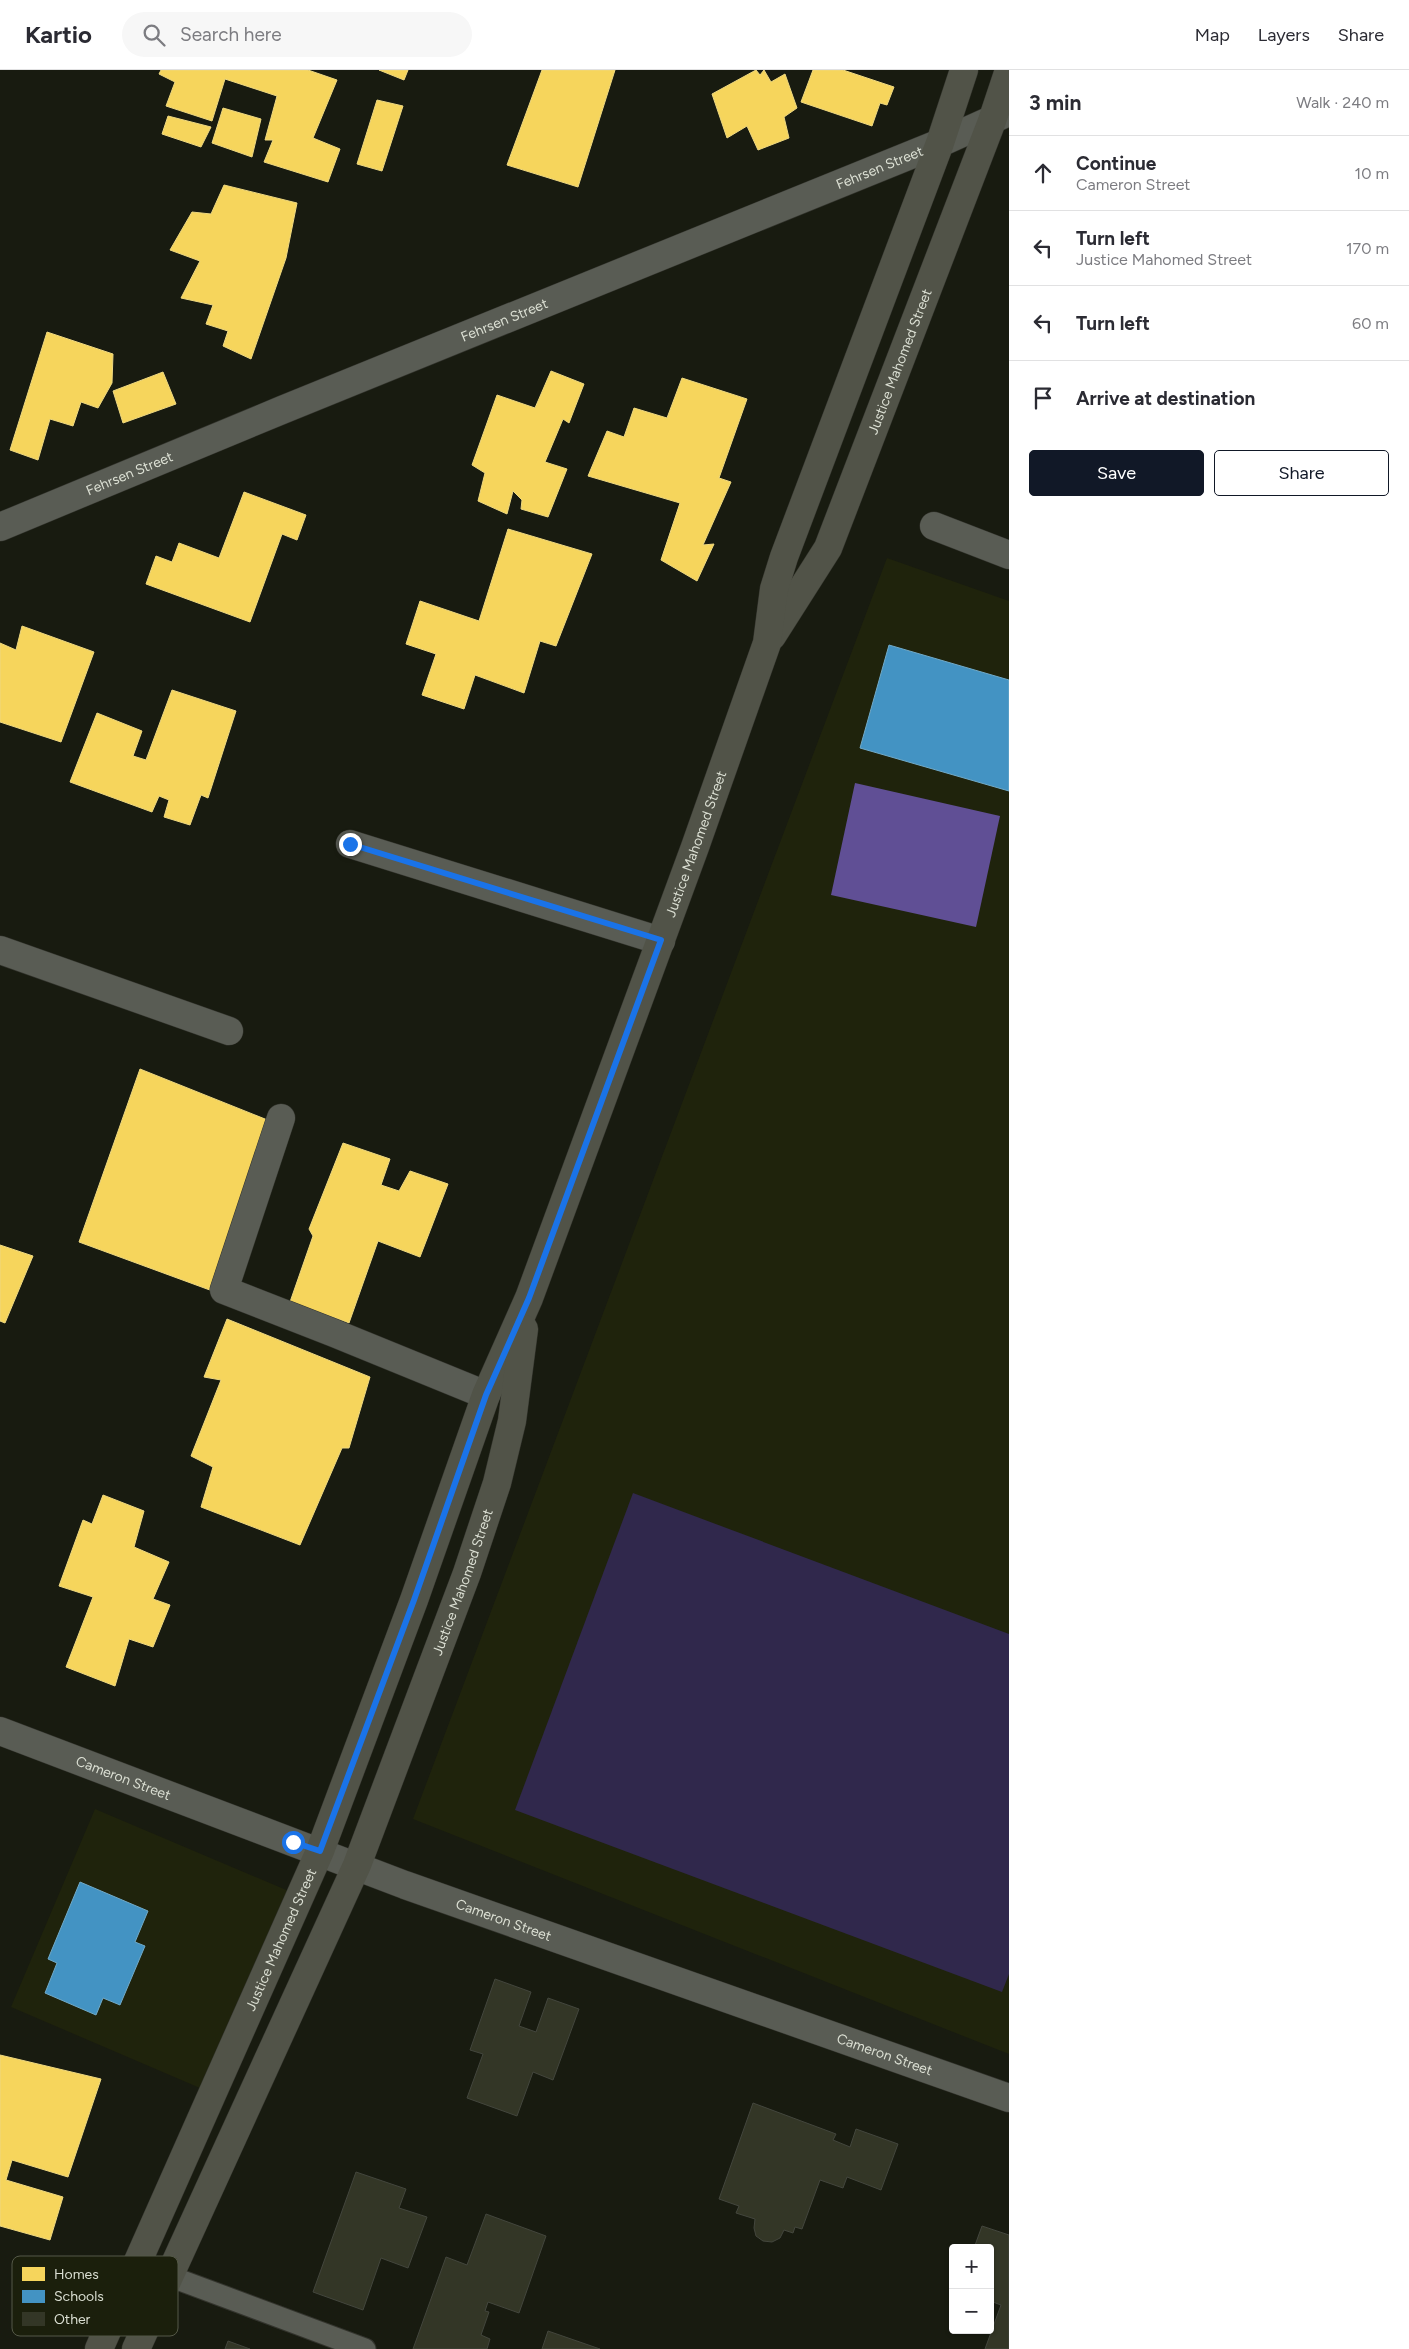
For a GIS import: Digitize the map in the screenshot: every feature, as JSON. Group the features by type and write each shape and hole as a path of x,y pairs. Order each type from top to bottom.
{"main road":[{"name":"Justice Mahomed Street","path":"140,2256 320,1851 414,1600 486,1395 529,1298 661,940 767,643 774,589 784,558 940,143 964,70"},
{"name":"Justice Mahomed Street","path":"767,643 828,548 1000,116 1009,70"},
{"name":"Justice Mahomed Street","path":"178,2258 357,1865 467,1573 497,1483 512,1421 529,1298"},
{"name":"Justice Mahomed Street","path":"99,2349 105,2336"},
{"name":"Justice Mahomed Street","path":"136,2349 142,2336"}],"street":[{"name":"Fehrsen Street","path":"0,527 291,406 940,143 1000,116"},
{"path":"934,526 1009,555"},
{"path":"350,844 661,940"},
{"path":"0,950 229,1031"},
{"path":"280,1118 224,1290 334,1332 486,1395"},
{"name":"Cameron Street","path":"0,1731 357,1865 405,1885 1009,2098"}],"lane":[{"path":"178,2279 365,2349"}],"shaded area":[{"path":"887,558 1009,601 1009,2054 413,1819"},
{"path":"855,783 1000,816 976,927 831,895"},
{"path":"633,1493 1009,1634 1009,1974 1002,1992 515,1810"},
{"path":"95,1809 298,1895 214,2094 11,2007"}],"building: Homes":[{"path":"161,70 308,70 337,80 313,138 340,149 328,182 264,162 273,140 265,140 277,96 225,79 212,121 166,106 175,82 159,74"},
{"path":"379,70 408,70 404,80"},
{"path":"542,70 615,70 578,187 507,165"},
{"path":"756,70 760,75 764,70 771,82 785,74 797,108 784,117 789,138 758,150 747,126 727,138 712,94"},
{"path":"813,70 843,70 894,87 887,105 880,103 872,126 801,102"},
{"path":"377,100 403,106 382,171 357,164"},
{"path":"223,108 261,119 252,157 212,143"},
{"path":"168,116 211,127 201,147 162,134"},
{"path":"224,185 297,203 286,258 251,359 223,346 228,331 206,324 213,305 181,298 200,261 170,250 192,212 211,214"},
{"path":"47,332 113,354 112,383 98,408 81,402 73,426 50,419 38,460 10,450"},
{"path":"551,371 584,384 569,423 563,419 545,462 567,469 548,517 521,509 522,500 513,491 507,514 478,501 485,473 472,465 497,395 535,408"},
{"path":"163,372 176,404 123,423 113,391"},
{"path":"682,378 747,399 719,478 731,482 703,545 714,544 697,581 661,560 680,503 588,476 607,431 624,437 634,408 667,418"},
{"path":"244,492 306,515 297,540 282,534 250,622 146,584 156,556 172,562 179,543 219,558"},
{"path":"508,529 592,554 556,646 540,641 524,693 475,675 464,709 422,695 436,654 406,644 420,601 479,621"},
{"path":"22,626 94,652 61,742 0,722 0,643 16,650"},
{"path":"172,690 236,711 208,798 201,795 190,825 164,817 169,800 159,796 152,812 70,782 97,713 142,731 133,756 146,760"},
{"path":"140,1069 275,1123 218,1293 79,1242"},
{"path":"343,1143 390,1159 381,1185 399,1191 410,1171 448,1184 420,1257 378,1241 349,1323 290,1302 313,1236 309,1229"},
{"path":"0,1245 33,1256 5,1323 0,1321"},
{"path":"227,1319 370,1377 349,1448 342,1448 300,1545 201,1507 213,1467 191,1456 221,1380 204,1377"},
{"path":"103,1495 144,1511 134,1547 169,1562 153,1599 170,1605 153,1647 129,1639 115,1686 66,1667 93,1597 59,1586 83,1520 92,1524"},
{"path":"0,2055 101,2079 68,2177 12,2160 6,2180 63,2197 50,2240 0,2226"}],"building: Schools":[{"path":"889,645 1009,680 1009,791 860,748"},
{"path":"80,1882 148,1911 135,1942 145,1946 120,2005 103,1998 96,2015 45,1993 57,1963 48,1959"}],"building: Other":[{"path":"495,1979 531,1992 519,2026 536,2032 548,1998 579,2009 553,2080 533,2072 517,2116 467,2098 483,2054 470,2050"},
{"path":"753,2103 836,2134 833,2140 850,2147 856,2129 898,2144 881,2190 847,2177 843,2188 820,2180 802,2229 795,2227 793,2233 784,2230 780,2238 772,2242 763,2241 756,2236 754,2228 755,2219 736,2213 739,2206 719,2199"},
{"path":"356,2172 406,2189 399,2208 427,2217 408,2268 381,2258 363,2310 313,2292"},
{"path":"486,2214 546,2236 519,2313 488,2302 485,2311 489,2312 481,2335 490,2339 487,2349 413,2349 446,2257 467,2265"},
{"path":"982,2226 1009,2235 1009,2349 985,2349 990,2334 994,2334 994,2324 1001,2305 994,2302 994,2244 975,2244"},
{"path":"548,2331 600,2349 542,2349"},
{"path":"228,2341 250,2349 225,2349"}],"route":[{"path":"293,1842 320,1851 414,1600 486,1395 529,1298 548,1242 609,1085 661,940 350,844"}]}
